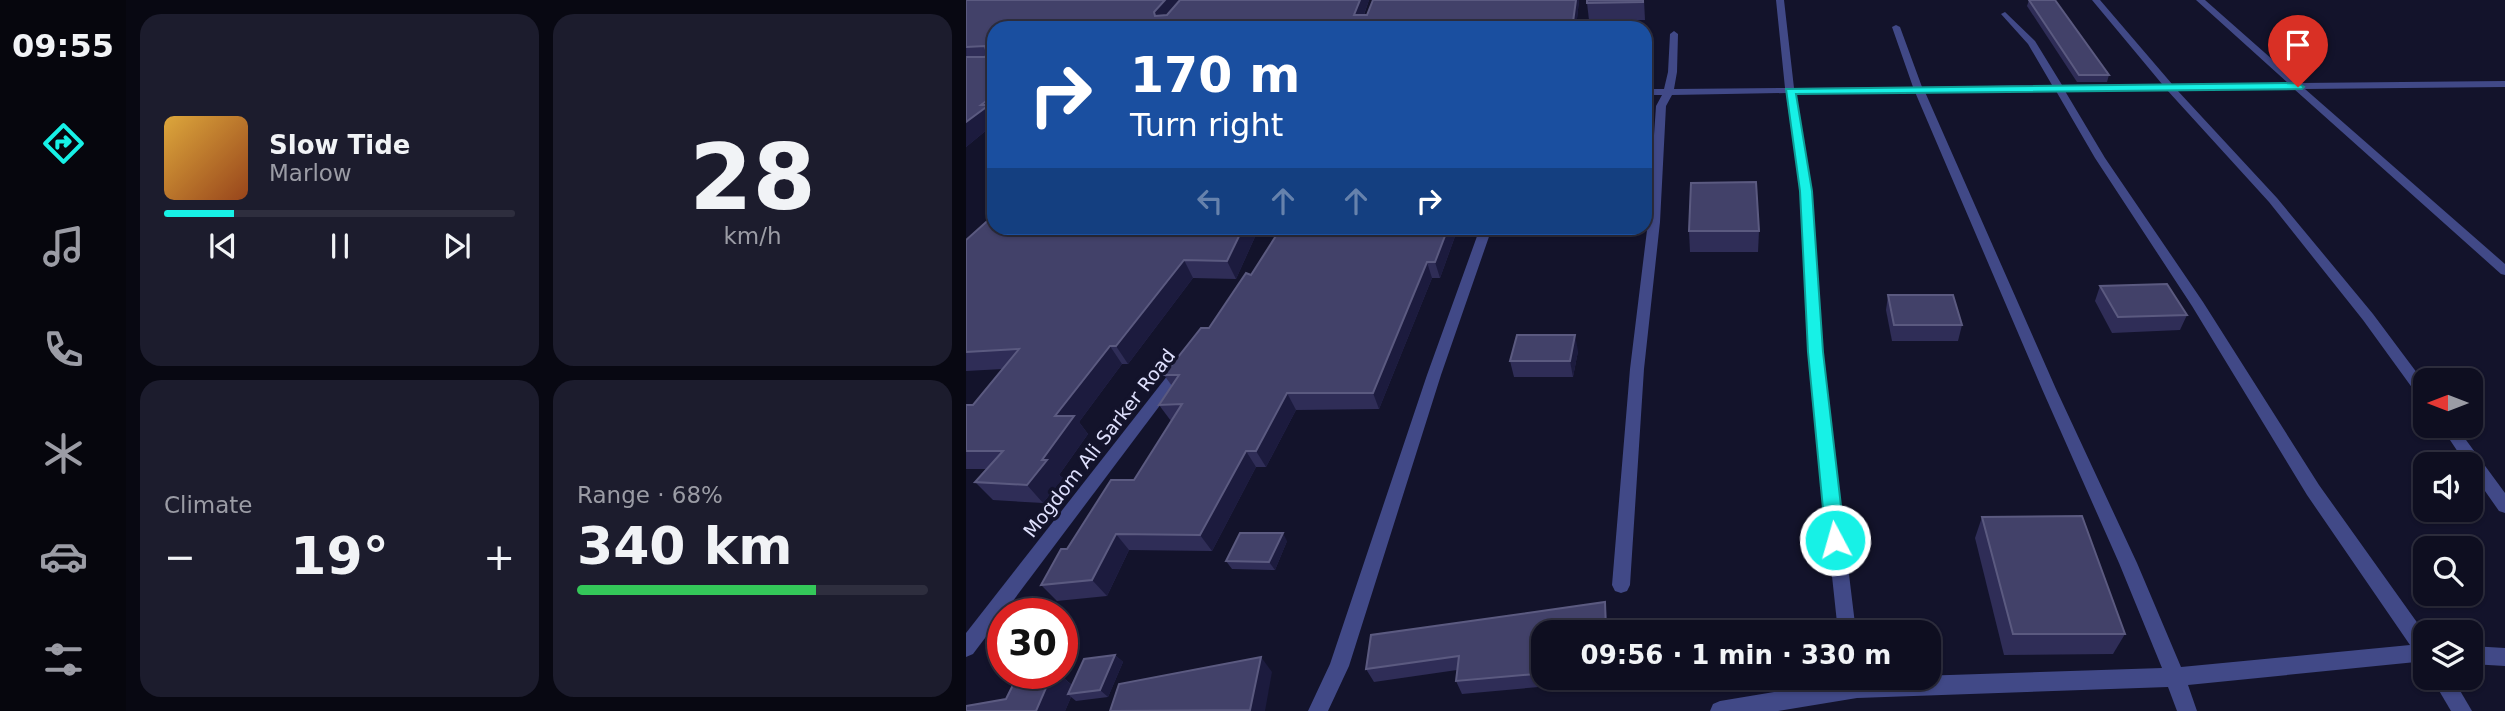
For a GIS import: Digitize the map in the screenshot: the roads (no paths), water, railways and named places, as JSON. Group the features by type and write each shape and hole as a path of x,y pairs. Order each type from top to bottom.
{"street":[{"path":"1780,0 1790,91 1796,111 1806,191 1815,352 1846,620"},
{"path":"2096,0 2169,87 2273,200 2368,317 2413,378"},
{"path":"2200,0 2505,271"},
{"path":"1941,681 2175,677 2426,652 2313,490 2198,305 2100,158 2032,43 2005,14"},
{"path":"1896,27 1917,89 2175,677 2187,711"},
{"path":"1621,585 1637,369 1654,222 1661,106 1670,92 1674,34"},
{"path":"1652,92 2505,84"},
{"path":"1318,711 1339,666 1434,375 1484,235"},
{"name":"Mogdom Ali Sarker Road","path":"966,648 1191,355"},
{"path":"2456,438 2505,506"},
{"path":"2483,656 2505,657"},
{"path":"1720,711 1818,690"},
{"path":"2449,690 2462,711"}]}
